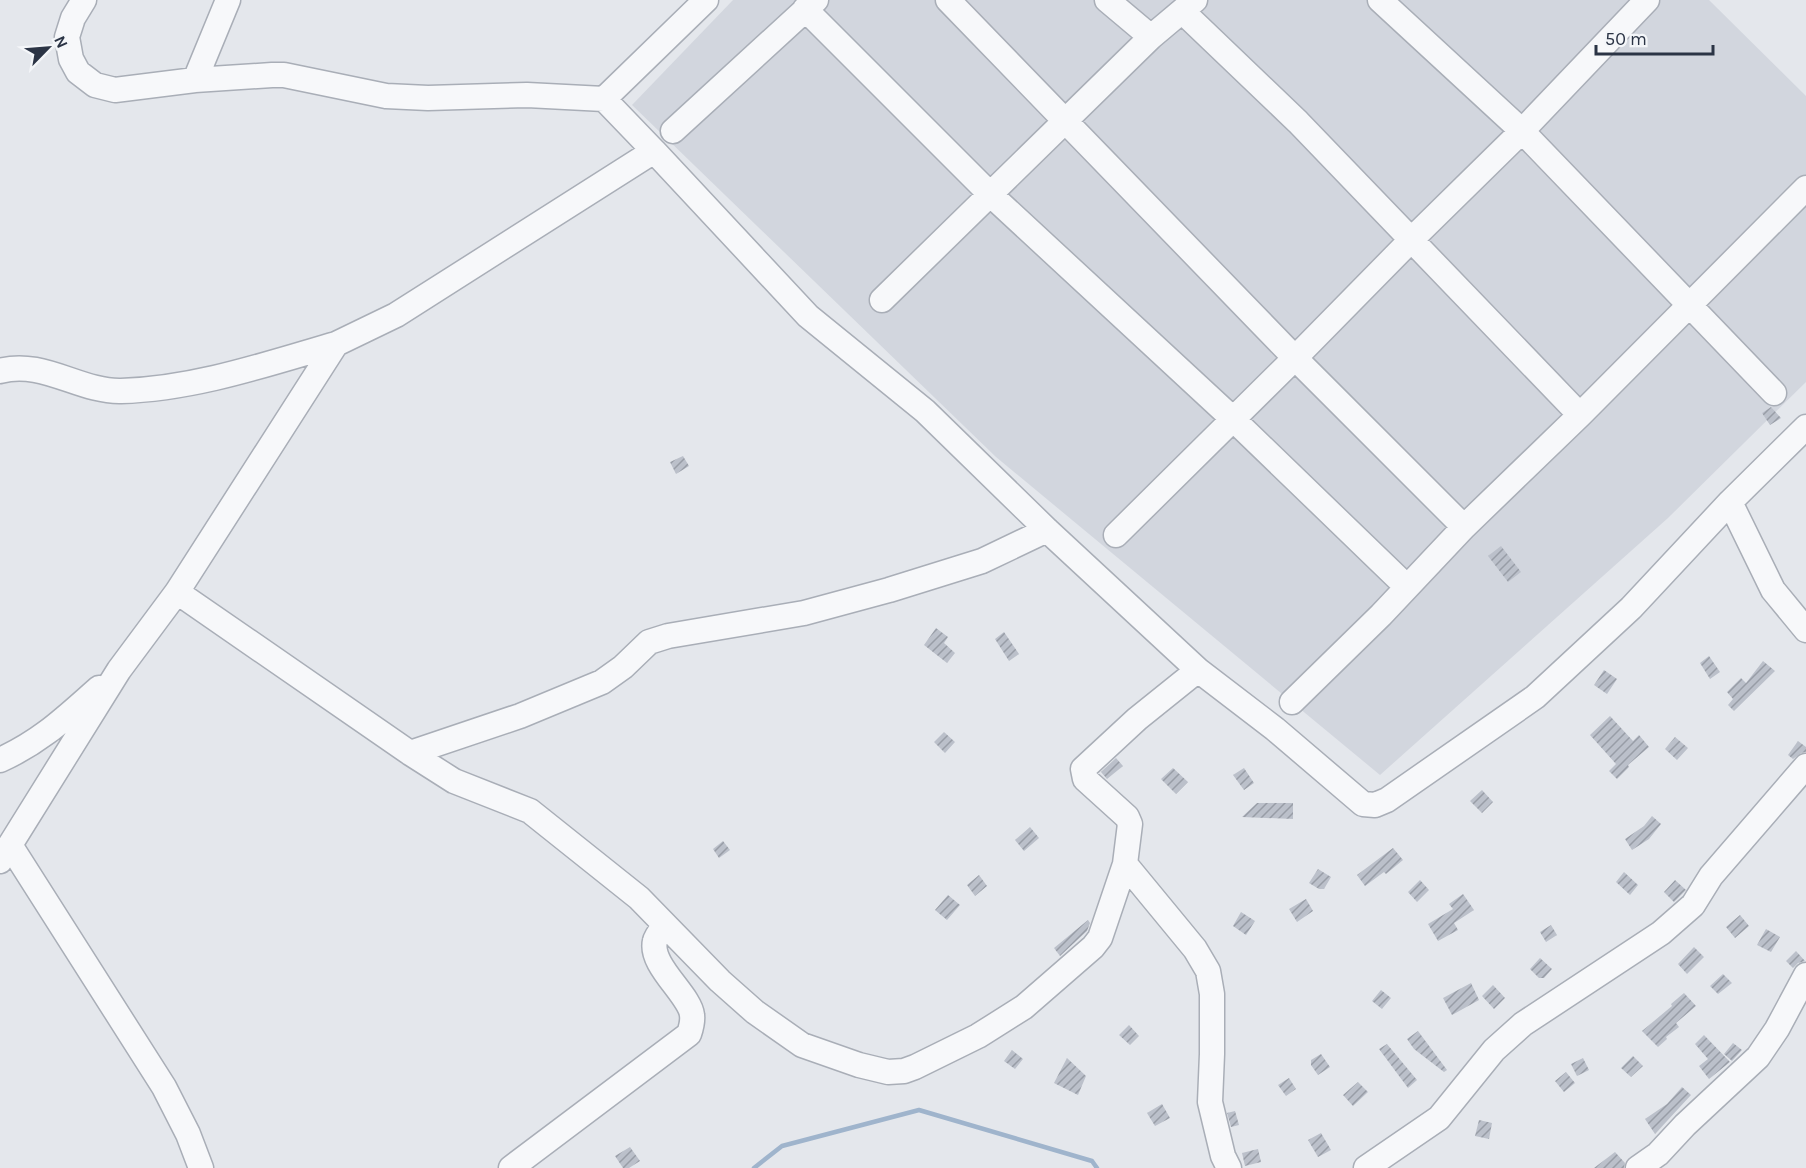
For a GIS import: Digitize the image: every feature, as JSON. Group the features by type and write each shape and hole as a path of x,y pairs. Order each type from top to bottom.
{"street":[{"path":"84,0 73,18 67,37 71,59 78,72 94,85 115,90 195,80 284,75 386,96 428,98 527,95 604,99 808,315 924,411 1047,530 1198,670 1275,729 1363,804 1375,805 1387,800 1535,697 1631,608 1730,502 1806,427"},
{"path":"195,80 228,0"},
{"path":"604,99 706,0"},
{"path":"948,0 1295,358 1464,526"},
{"path":"1107,0 1151,37"},
{"path":"1380,0 1522,132 1774,393"},
{"path":"1116,535 1522,132 1647,0"},
{"path":"673,131 810,5 991,195 1233,419 1407,587"},
{"path":"882,300 1151,37 1188,6 1580,415"},
{"path":"0,370 10,368 43,371 87,385 119,391 180,384 230,374 336,344 396,315 654,151"},
{"path":"1292,702 1381,615 1464,526 1580,415 1806,188"},
{"path":"201,1168 188,1134 164,1087 5,853 119,670 177,592 336,344"},
{"path":"1730,502 1773,590 1806,630"},
{"path":"410,753 520,716 602,682 623,667 649,642 668,636 804,613 889,590 982,561 1047,530"},
{"path":"177,592 454,781 531,811 639,898 720,981 755,1012 802,1045 888,1072 904,1071 978,1036 1024,1007 1086,954 1100,938 1125,864 1131,824 1085,779 1083,769 1137,719 1198,670"},
{"path":"0,760 49,733 119,670"},
{"path":"1366,1168 1439,1118 1494,1050 1523,1024 1662,933 1678,919 1693,905 1711,876 1806,766"},
{"path":"1125,864 1195,949 1208,971 1212,994 1210,1102 1228,1168"},
{"path":"511,1168 689,1034 692,1013 658,961 655,951 655,940 665,925"},
{"path":"1638,1168 1658,1154 1685,1125 1758,1057 1777,1029 1806,975"}],"shaded area":[{"path":"733,0 1709,0 1806,96 1806,382 1668,518 1380,775 996,457 632,105"}],"building":[{"path":"1771,407 1781,418 1770,425 1762,413"},
{"path":"683,456 689,466 676,474 670,462"},
{"path":"1501,546 1521,572 1508,582 1488,556"},
{"path":"936,628 948,637 944,643 955,653 947,663 924,645"},
{"path":"1004,632 1019,654 1009,661 995,639"},
{"path":"1709,656 1720,672 1710,679 1700,663"},
{"path":"1763,661 1775,671 1734,711 1728,705 1733,699 1727,692 1741,678 1746,683"},
{"path":"1604,670 1617,679 1607,694 1594,685"},
{"path":"1610,716 1633,741 1639,735 1649,747 1628,765 1629,767 1617,779 1609,771 1616,764 1590,735"},
{"path":"944,732 955,742 945,753 934,742"},
{"path":"1675,737 1688,748 1677,760 1665,749"},
{"path":"1798,741 1806,747 1806,752 1793,759 1788,755"},
{"path":"1116,758 1123,766 1107,779 1101,772"},
{"path":"1173,768 1188,782 1176,794 1161,779"},
{"path":"1244,768 1254,783 1244,790 1233,775"},
{"path":"1482,790 1493,802 1482,813 1470,801"},
{"path":"1257,803 1293,803 1293,819 1242,817"},
{"path":"1652,816 1661,824 1649,839 1632,850 1625,839 1644,826"},
{"path":"1030,827 1039,838 1024,851 1015,840"},
{"path":"723,841 730,850 719,858 713,849"},
{"path":"1393,848 1403,860 1386,874 1384,872 1365,886 1357,875"},
{"path":"1318,869 1331,877 1324,889 1319,889 1309,883"},
{"path":"1624,872 1638,885 1630,895 1616,882"},
{"path":"979,875 987,886 975,896 967,885"},
{"path":"1420,880 1429,890 1417,902 1408,892"},
{"path":"1675,880 1686,890 1674,902 1664,892"},
{"path":"1463,894 1474,910 1454,923 1458,930 1438,941 1428,924 1453,909 1449,904"},
{"path":"948,895 960,905 947,920 935,910"},
{"path":"1306,899 1313,911 1297,922 1289,909"},
{"path":"1241,912 1255,921 1246,935 1233,926"},
{"path":"1740,915 1749,926 1735,938 1726,927"},
{"path":"1088,920 1090,923 1087,931 1060,956 1054,948"},
{"path":"1551,925 1557,935 1546,942 1540,932"},
{"path":"1766,929 1780,937 1771,952 1757,945"},
{"path":"1694,947 1704,957 1687,974 1678,964"},
{"path":"1796,951 1805,961 1793,968 1786,961"},
{"path":"1540,958 1552,969 1544,978 1539,978 1530,969"},
{"path":"1723,974 1732,983 1718,994 1710,986"},
{"path":"1471,983 1479,1000 1452,1015 1443,998"},
{"path":"1493,985 1505,998 1494,1009 1482,996"},
{"path":"1381,990 1391,998 1382,1009 1372,1001"},
{"path":"1684,993 1696,1006 1676,1023 1679,1027 1658,1047 1642,1031"},
{"path":"1129,1025 1139,1036 1130,1045 1119,1035"},
{"path":"1418,1031 1447,1070 1444,1072 1414,1049 1407,1039"},
{"path":"1704,1035 1730,1062 1709,1079 1699,1066 1708,1059 1695,1044"},
{"path":"1733,1043 1742,1050 1732,1061 1724,1054"},
{"path":"1387,1044 1417,1080 1408,1088 1379,1049"},
{"path":"1012,1050 1023,1059 1015,1069 1004,1061"},
{"path":"1321,1054 1330,1067 1318,1075 1311,1065 1311,1060"},
{"path":"1633,1056 1643,1066 1631,1077 1621,1068"},
{"path":"1067,1058 1086,1076 1078,1095 1054,1083"},
{"path":"1583,1058 1589,1070 1577,1076 1571,1064"},
{"path":"1566,1072 1575,1083 1564,1092 1555,1081"},
{"path":"1289,1078 1296,1089 1286,1096 1278,1085"},
{"path":"1358,1082 1368,1092 1353,1106 1343,1095"},
{"path":"1682,1087 1691,1095 1655,1134 1645,1119 1667,1104"},
{"path":"1162,1104 1170,1118 1155,1126 1147,1113"},
{"path":"1235,1111 1239,1125 1231,1127 1227,1113"},
{"path":"1479,1120 1492,1123 1489,1139 1475,1136"},
{"path":"1321,1133 1331,1150 1318,1157 1308,1140"},
{"path":"630,1147 640,1161 629,1168 623,1168 615,1156"},
{"path":"1258,1149 1261,1162 1245,1166 1242,1153"},
{"path":"1615,1152 1625,1163 1624,1168 1594,1168"}],"waterway":[{"path":"754,1168 782,1146 919,1110 1092,1161 1097,1168"}]}
